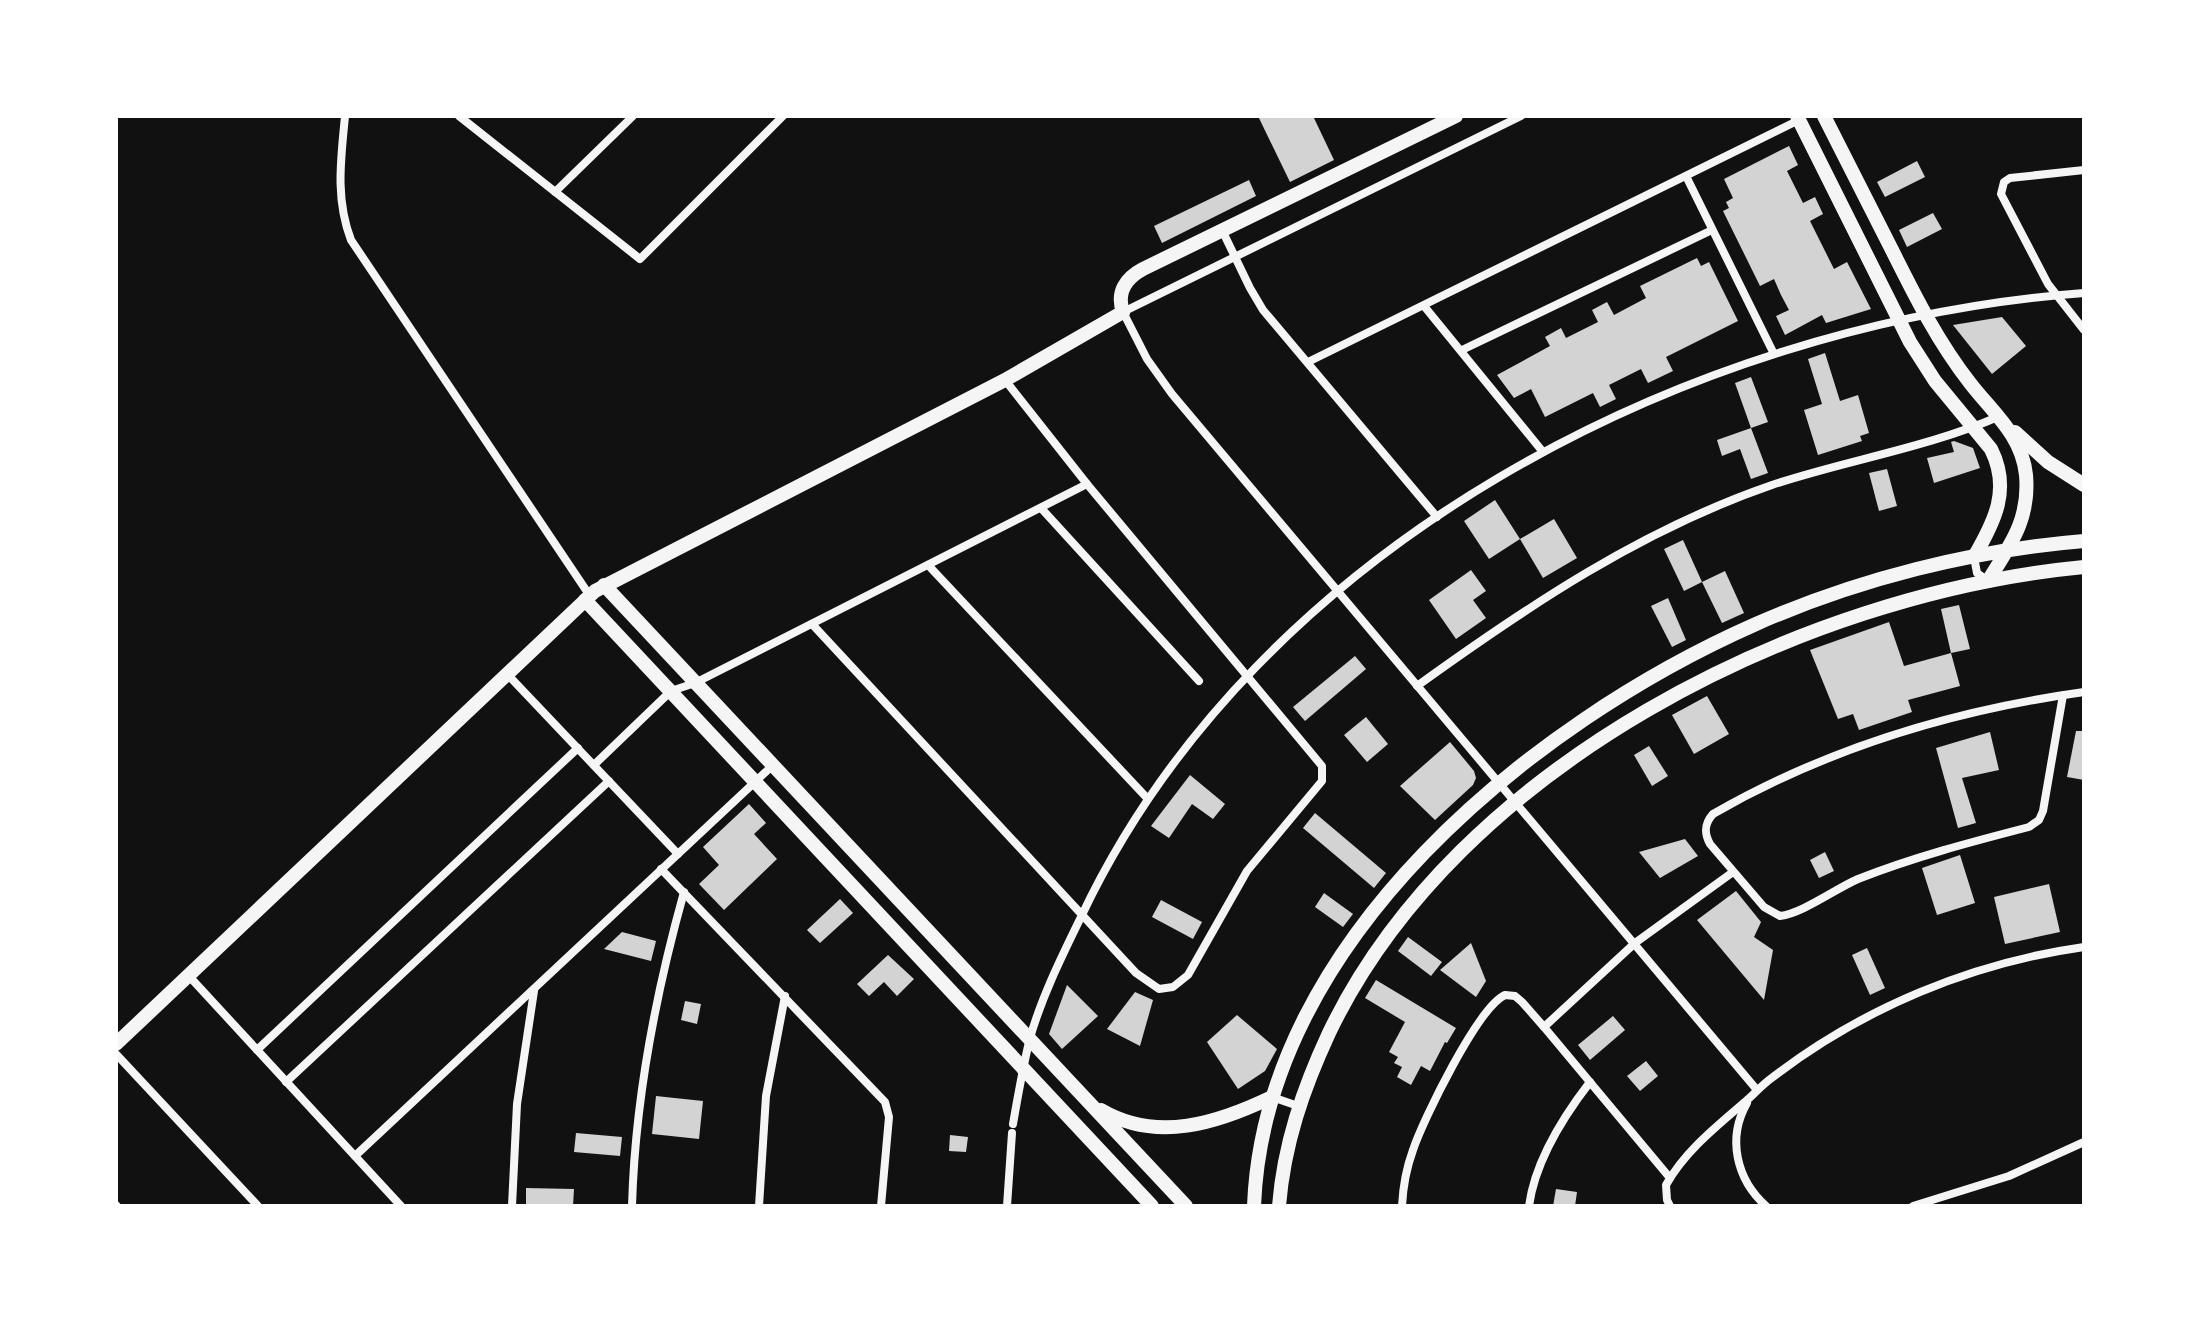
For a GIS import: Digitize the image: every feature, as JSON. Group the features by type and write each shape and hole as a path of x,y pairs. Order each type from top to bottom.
{"street":[{"path":"345,116 339,190 351,240 587,598 1152,1206"},
{"path":"459,116 640,259 783,116"},
{"path":"470,125 479,116"},
{"path":"555,192 633,116"},
{"path":"1456,116 1130,277 1122,291 1123,312 1147,359 1172,394 1757,1090"},
{"path":"116,1044 604,585 1005,380 1123,312 1521,116"},
{"path":"1824,116 1924,314 1952,359 2004,421 2048,462 2084,485"},
{"path":"1308,362 1800,117 1898,320 1935,381 1996,459 2002,486 1997,515 1974,557 1977,573 1988,581"},
{"path":"2084,170 2017,176 2004,182 2002,188 2004,202 2056,296 2084,330"},
{"path":"1686,176 1774,354"},
{"path":"1222,230 1263,310 1437,517"},
{"path":"1462,350 1712,230"},
{"path":"1007,1206 1012,1129 1030,1040 1055,970 1097,881 1147,798 1184,747 1248,676 1339,591 1437,517 1543,452 1630,409 1774,354 1898,320 2084,293"},
{"path":"1424,306 1543,452"},
{"path":"812,624 1136,973 1159,989 1180,983 1195,964 1247,871 1322,781 1322,766 1087,484 1005,380"},
{"path":"1417,686 1551,593 1618,554 1686,520 1802,475 2004,421"},
{"path":"1988,581 2022,521 2026,491 2022,456 2004,421"},
{"path":"594,765 671,691 695,683 1087,484"},
{"path":"1041,508 1199,681"},
{"path":"1254,1206 1258,1160 1272,1097 1285,1061 1314,1002 1365,923 1418,859 1499,783 1549,744 1624,693 1677,662 1755,624 1869,583 1974,557 2084,541"},
{"path":"928,565 1147,798"},
{"path":"1279,1206 1288,1141 1298,1106 1332,1028 1375,951 1445,867 1517,802 1629,722 1689,687 1766,649 1880,608 1988,581 2084,567"},
{"path":"604,585 1186,1206"},
{"path":"508,675 678,854"},
{"path":"2063,695 2043,811 2034,825 1908,860 1850,882 1789,915 1773,914 1764,907 1710,844 1705,828 1713,814 1800,770 1901,733 2003,705 2063,695 2084,692"},
{"path":"257,1050 578,748"},
{"path":"355,1156 772,766"},
{"path":"286,1082 609,781"},
{"path":"661,869 885,1102 889,1117 881,1206"},
{"path":"1544,1027 1635,943 1733,872"},
{"path":"632,1206 637,1121 650,1034 684,892"},
{"path":"1670,1206 1665,1192 1670,1178 1709,1133 1757,1090 1824,1041 1906,998 1995,966 2084,947"},
{"path":"188,975 401,1206"},
{"path":"512,1206 517,1104 534,990"},
{"path":"1402,1206 1407,1170 1419,1135 1452,1069 1493,1004 1505,995 1515,996 1544,1027 1670,1178"},
{"path":"759,1206 766,1096 785,996"},
{"path":"116,1054 258,1206"},
{"path":"1529,1206 1533,1185 1547,1151 1567,1114 1590,1082"},
{"path":"1090,1104 1124,1121 1169,1128 1209,1122 1272,1097 1298,1106"},
{"path":"1749,1098 1738,1123 1736,1150 1745,1180 1766,1206"},
{"path":"1913,1206 2009,1176 2084,1142"}],"building":[{"path":"1258,116 1313,116 1334,160 1290,182"},
{"path":"1789,146 1798,165 1787,171 1803,203 1815,197 1823,214 1810,221 1834,269 1847,262 1871,309 1826,323 1822,315 1785,335 1776,316 1789,310 1774,279 1760,286 1723,211 1729,208 1726,202 1733,198 1724,179"},
{"path":"1917,161 1925,177 1885,197 1877,182"},
{"path":"1249,180 1256,196 1162,243 1154,226"},
{"path":"1933,213 1942,229 1907,247 1899,230"},
{"path":"1697,258 1701,266 1709,262 1738,321 1666,357 1673,371 1648,383 1641,369 1609,385 1616,399 1600,407 1593,393 1545,417 1531,389 1514,398 1497,375 1550,346 1545,337 1561,328 1566,338 1598,322 1592,310 1607,302 1614,315 1646,298 1640,286"},
{"path":"2002,317 2026,346 1992,374 1953,325"},
{"path":"1825,353 1840,401 1858,395 1869,433 1860,436 1862,441 1818,455 1804,410 1822,404 1808,359"},
{"path":"1751,377 1768,422 1751,428 1735,383"},
{"path":"1751,428 1768,473 1751,479 1740,449 1722,456 1717,440"},
{"path":"1951,442 1973,448 1980,468 1934,483 1927,458 1954,452"},
{"path":"1887,469 1897,506 1879,511 1869,473"},
{"path":"1495,500 1520,539 1489,559 1464,521"},
{"path":"1554,519 1577,558 1543,578 1520,539"},
{"path":"1683,540 1702,582 1684,591 1664,549"},
{"path":"1471,570 1486,591 1473,600 1486,618 1456,639 1429,600"},
{"path":"1725,571 1744,613 1722,623 1702,582"},
{"path":"1668,598 1686,640 1672,647 1651,606"},
{"path":"1959,605 1970,649 1951,653 1941,609"},
{"path":"1889,622 1904,666 1951,653 1960,686 1908,700 1912,712 1859,730 1853,714 1838,719 1810,650"},
{"path":"1355,656 1366,669 1305,721 1293,707"},
{"path":"1707,696 1729,734 1694,754 1672,715"},
{"path":"1366,717 1388,744 1367,762 1344,735"},
{"path":"2076,731 2084,731 2084,780 2067,777"},
{"path":"1990,732 1999,770 1962,778 1976,823 1958,828 1936,748"},
{"path":"1450,742 1474,771 1476,778 1473,785 1435,820 1400,786"},
{"path":"1649,746 1668,776 1652,786 1634,755"},
{"path":"1190,775 1225,804 1213,819 1192,804 1169,838 1151,826"},
{"path":"749,804 766,823 754,834 777,859 724,910 699,884 719,865 703,847"},
{"path":"1315,813 1386,873 1374,888 1303,828"},
{"path":"1685,839 1698,856 1660,878 1639,852"},
{"path":"1825,852 1834,871 1819,878 1810,860"},
{"path":"1960,855 1975,903 1937,915 1922,868"},
{"path":"2049,884 2060,932 2005,944 1994,897"},
{"path":"1736,891 1761,922 1754,937 1773,950 1764,1000 1697,920"},
{"path":"1324,893 1353,914 1343,927 1315,907"},
{"path":"840,899 853,913 820,943 807,930"},
{"path":"1161,900 1202,922 1193,939 1152,917"},
{"path":"622,932 656,941 651,961 604,949"},
{"path":"1408,937 1442,962 1431,976 1398,951"},
{"path":"1471,943 1486,981 1476,997 1440,970"},
{"path":"1867,948 1885,988 1870,995 1852,955"},
{"path":"888,955 914,979 897,996 884,982 869,996 857,984"},
{"path":"1376,980 1456,1028 1430,1071 1421,1066 1411,1085 1397,1077 1402,1067 1394,1063 1398,1057 1389,1052 1405,1022 1365,998"},
{"path":"1067,985 1098,1016 1062,1049 1049,1034"},
{"path":"1135,992 1153,1000 1140,1046 1107,1029"},
{"path":"685,1001 701,1004 697,1024 681,1020"},
{"path":"1237,1015 1277,1049 1265,1071 1238,1089 1207,1042"},
{"path":"1613,1016 1625,1030 1590,1060 1578,1045"},
{"path":"1646,1061 1658,1076 1640,1091 1627,1076"},
{"path":"656,1096 703,1101 699,1139 652,1134"},
{"path":"576,1133 622,1137 620,1156 574,1152"},
{"path":"950,1135 968,1137 966,1152 949,1151"},
{"path":"526,1188 574,1189 573,1206 526,1206"},
{"path":"1556,1189 1577,1192 1575,1206 1553,1206"}]}
